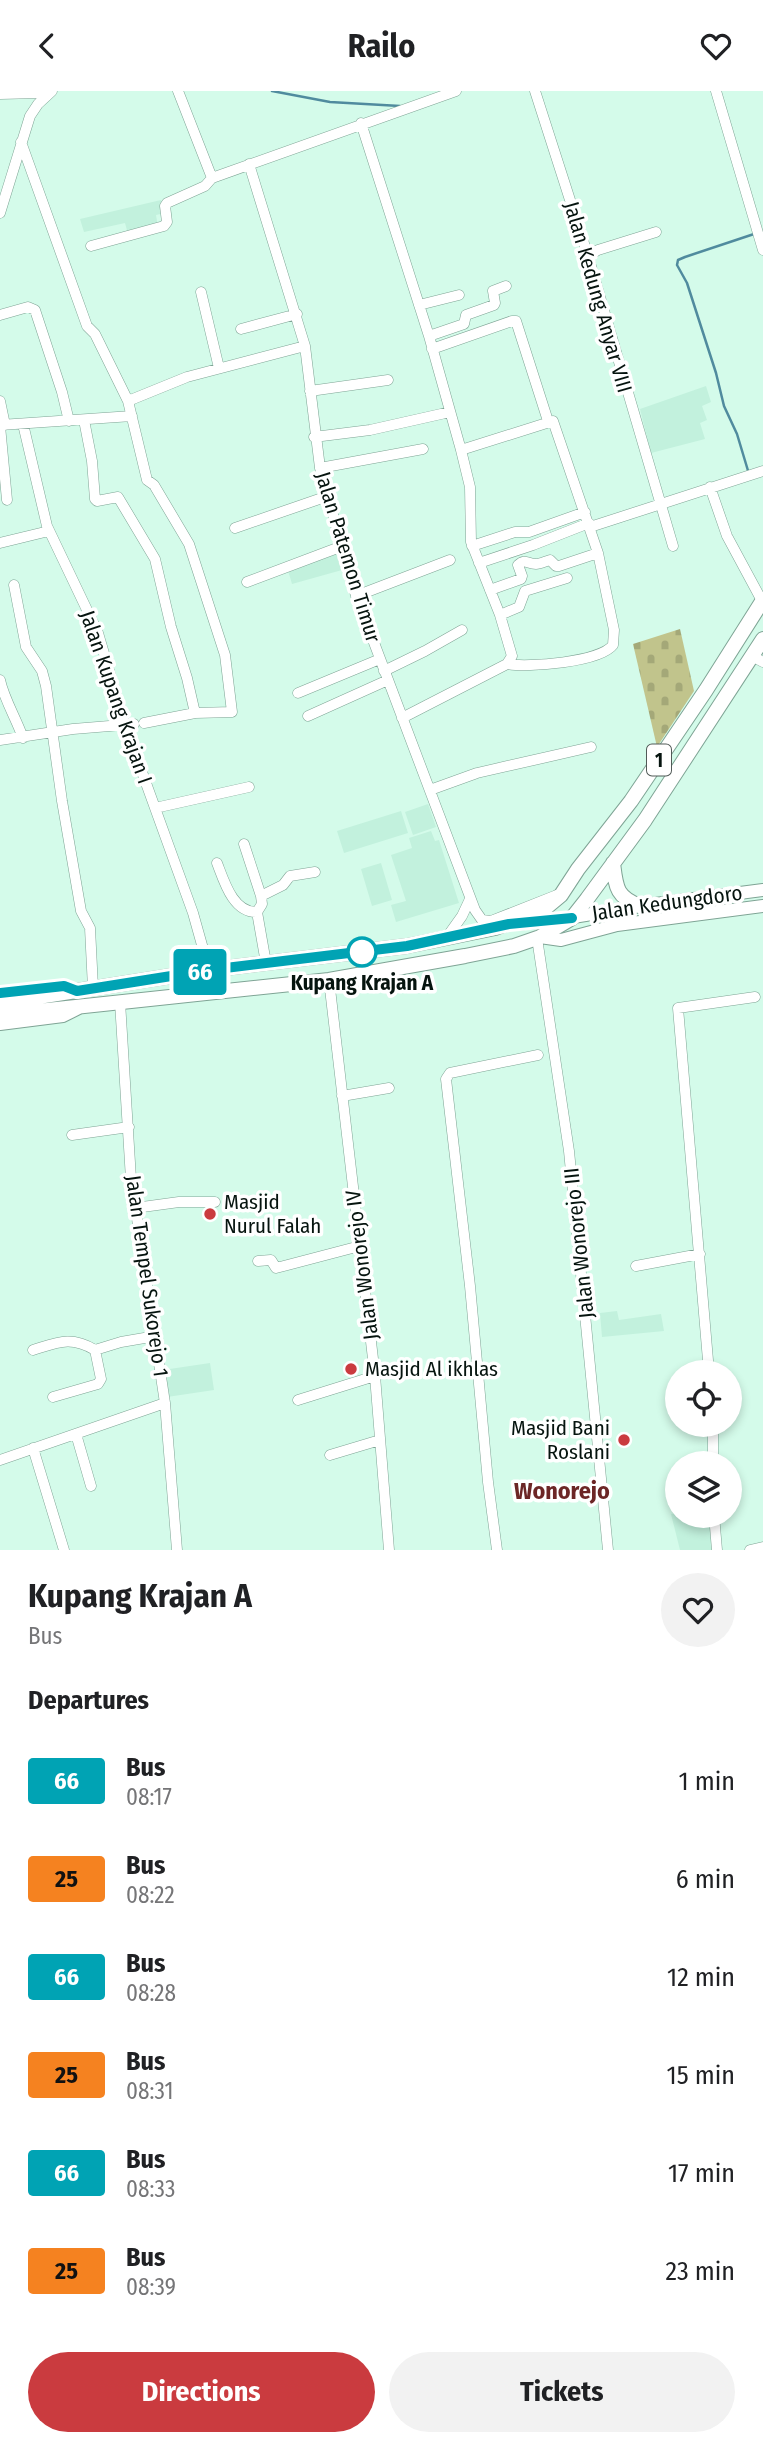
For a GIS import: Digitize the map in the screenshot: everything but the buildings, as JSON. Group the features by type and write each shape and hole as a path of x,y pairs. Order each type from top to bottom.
{"highway":[{"name":"1","path":"0,1003 209,970 407,946 509,924 542,910 561,894 631,801 761,605"},
{"name":"1","path":"0,1015 329,980 466,956 538,938 572,918 645,820 757,659 763,639"},
{"path":"613,863 619,892 626,901 640,906"}],"main road":[{"name":"Jalan Kedungdoro","path":"509,924 572,918 763,890"},
{"name":"Jalan Kedungdoro","path":"538,938 561,940 617,925 763,906"},
{"path":"0,993 64,986 77,991"},
{"path":"0,1024 63,1016 80,1007"}],"street":[{"path":"0,94 11,91 45,94 30,116 0,213"},
{"path":"178,91 212,178"},
{"path":"91,246 164,226 167,222 167,203 205,185 212,178 361,124 434,94 456,91"},
{"name":"Jalan Kedung Anyar VIII","path":"535,91 588,256 673,546"},
{"path":"716,91 763,250"},
{"path":"361,124 429,336 461,450 470,487 469,528 472,546 512,649 512,656 507,664"},
{"path":"0,740 135,724 195,713 232,712 227,662 189,544 154,485 147,480 128,401 95,334 87,326 21,142"},
{"name":"Jalan Patemon Timur","path":"249,164 305,346 314,437 340,547 470,899 479,917 491,922 561,894"},
{"path":"588,256 598,250 656,232"},
{"path":"429,336 464,324 466,315 494,305 493,291 506,286"},
{"path":"201,292 219,368"},
{"path":"419,305 459,295"},
{"path":"0,315 29,307 35,310 69,421"},
{"path":"241,329 297,314"},
{"path":"432,349 516,321 548,421"},
{"path":"128,401 166,384 305,346"},
{"path":"310,391 387,380"},
{"path":"0,401 7,500"},
{"path":"314,437 370,430 450,412"},
{"path":"2,425 132,416"},
{"path":"84,420 92,461 95,499 97,501 118,497 155,559 195,713"},
{"path":"402,718 507,664 586,658 609,651 615,639 598,553 554,423 548,421 461,450"},
{"name":"Jalan Kupang Krajan I","path":"23,424 49,531 98,633 135,724 155,808 193,913 209,970"},
{"path":"320,468 423,449"},
{"path":"479,563 754,473"},
{"path":"710,488 727,536 761,605"},
{"path":"235,528 327,496"},
{"path":"472,546 515,533 529,532 585,512"},
{"path":"0,543 49,531"},
{"path":"247,582 340,547"},
{"path":"490,590 521,579 523,576 518,565 521,562 536,564 550,560 559,566 598,553"},
{"path":"356,596 450,561"},
{"path":"500,615 519,607 523,593 529,589 567,577"},
{"path":"14,585 26,647 42,671 46,686 81,911 90,928 93,988"},
{"path":"308,716 386,675 462,630"},
{"path":"298,693 380,659"},
{"path":"0,680 23,738"},
{"path":"430,790 477,773 591,747"},
{"path":"155,808 249,787"},
{"path":"244,844 261,896 262,904 257,912 266,963"},
{"path":"217,863 231,896 248,911 257,912"},
{"path":"261,896 284,885 290,876 315,872"},
{"path":"445,939 470,899"},
{"name":"Jalan Wonorejo III","path":"538,938 569,1151 608,1550"},
{"name":"Jalan Wonorejo IV","path":"329,980 375,1376 389,1550"},
{"path":"708,1360 678,1009 755,997"},
{"name":"Jalan Tempel Sukorejo 1","path":"120,1002 135,1208 165,1403 177,1550"},
{"path":"497,1550 446,1076 538,1055"},
{"path":"342,1096 389,1087"},
{"path":"72,1135 129,1126"},
{"path":"135,1208 180,1202 215,1202"},
{"path":"258,1261 271,1259 276,1268 360,1246"},
{"path":"636,1266 700,1254"},
{"path":"94,1350 156,1336"},
{"path":"33,1350 57,1342 82,1342 94,1350 101,1379 99,1384 53,1397"},
{"path":"298,1400 375,1376"},
{"path":"0,1460 165,1403"},
{"path":"76,1434 91,1486"},
{"path":"330,1455 380,1440"},
{"path":"33,1448 64,1550"},
{"path":"715,1528 717,1550"},
{"path":"750,1550 763,1547"}],"shaded area":[{"path":"161,200 165,213 156,215 158,227 128,234 125,223 84,232 80,219"},
{"path":"706,386 711,402 702,406 707,420 700,423 705,439 651,453 640,409"},
{"path":"337,552 342,570 292,584 287,567"},
{"path":"428,804 436,827 413,835 405,812"},
{"path":"401,811 408,833 344,853 337,831"},
{"path":"431,831 435,841 439,840 459,903 396,922 391,905 406,901 391,855 412,848 409,838"},
{"path":"381,863 392,900 372,906 361,869"},
{"path":"617,1311 619,1320 661,1314 664,1331 602,1337 600,1313"},
{"path":"210,1363 214,1390 167,1397 163,1370"},
{"path":"674,1528 713,1528 716,1550 680,1550"}],"green space":[{"path":"680,629 694,691 657,747 633,644"}],"waterway":[{"path":"272,91 330,102 400,106"},
{"path":"749,474 737,434 724,406 687,283 677,265 678,260 685,257 754,234"}],"bus line":[{"name":"66","path":"0,993 64,986 77,991 209,970 407,946 509,924 572,918"}],"place":[{"name":"Kupang Krajan A","path":"362,952"},
{"name":"Masjid Nurul Falah","path":"210,1214"},
{"name":"Masjid Al ikhlas","path":"351,1369"},
{"name":"Masjid Bani Roslani","path":"624,1440"}],"district":[{"name":"Wonorejo","path":"562,1491"}]}
